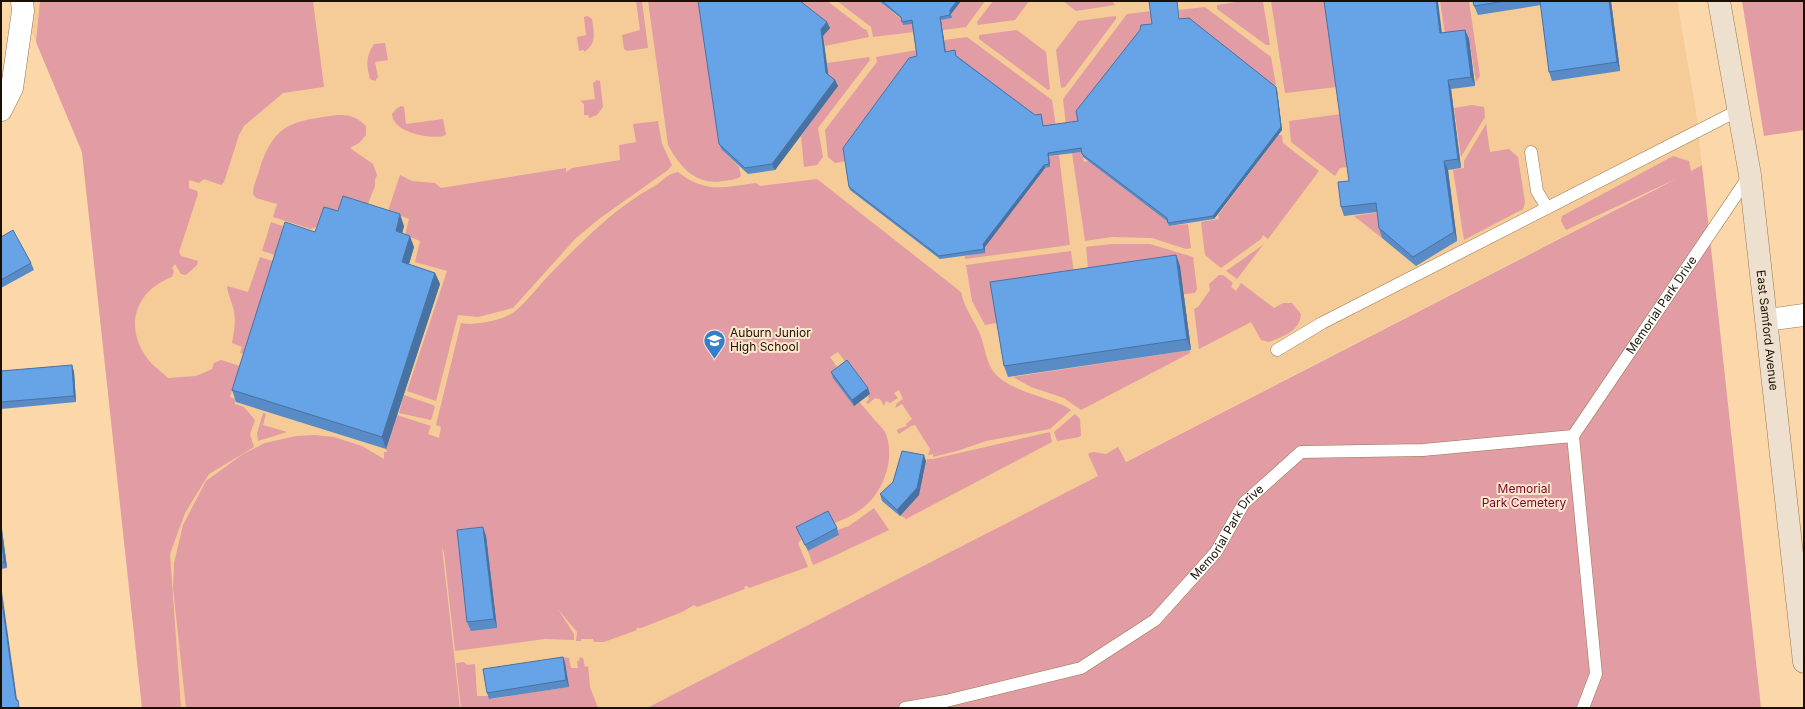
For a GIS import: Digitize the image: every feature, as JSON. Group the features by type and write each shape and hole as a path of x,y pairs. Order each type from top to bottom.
{"street":[{"path":"1,110 12,88 23,11 22,1"},
{"name":"East Samford Avenue","path":"1719,1 1750,175 1804,662"},
{"path":"1767,320 1804,315"}],"lane":[{"path":"1277,350 1322,323 1739,110"},
{"path":"1531,152 1537,191 1547,208"},
{"name":"Memorial Park Drive","path":"905,708 946,701 1081,668 1155,620 1216,552 1244,503 1300,452 1423,450 1573,436 1750,175"},
{"path":"1573,436 1596,674 1582,708"}],"shaded area":[{"name":"Auburn Junior High School","path":"22,1 1677,1 1695,105 1702,165 647,708 142,708 82,152 23,11"}],"green space":[{"path":"40,1 313,1 324,87 283,93 244,126 239,135 224,182 221,185 204,179 199,183 189,180 189,188 197,191 198,194 179,252 181,256 198,261 197,265 186,275 181,274 175,264 172,268 174,271 172,277 158,284 148,292 140,303 136,314 135,326 137,339 143,352 152,364 168,378 196,376 212,369 214,363 221,360 240,366 230,397 236,399 235,404 244,407 255,420 250,434 254,447 209,474 185,513 170,554 181,708 142,708 82,152 36,42"},
{"path":"636,1 642,1 648,48 627,51 624,49 622,35 640,30"},
{"path":"648,1 699,1 722,150 739,167 741,176 738,178 714,182 697,178 678,161 668,145"},
{"path":"794,1 827,1 867,30 869,37 825,46 823,36 829,28"},
{"path":"837,1 879,1 902,20 914,23 914,32 873,37 871,27"},
{"path":"961,1 985,1 966,27 943,30 941,20 951,18 951,14"},
{"path":"993,1 1029,1 1015,20 978,25 977,22"},
{"path":"1063,1 1112,1 1115,5 1076,11"},
{"path":"1242,1 1263,2 1270,45 1266,45 1217,9 1217,5"},
{"path":"1271,1 1325,1 1337,87 1285,93"},
{"path":"1440,1 1469,1 1480,76 1476,82 1469,38 1446,41"},
{"path":"1742,1 1804,1 1804,130 1764,136"},
{"path":"1205,7 1271,57 1276,85 1272,86 1180,22 1179,10"},
{"path":"1151,11 1153,27 1079,124 1066,126 1063,99 1127,14"},
{"path":"587,16 592,19 594,38 591,45 584,52 584,50 579,51 577,37 586,35 584,17"},
{"path":"1116,16 1116,19 1065,87 1061,88 1056,50 1078,21"},
{"path":"1017,30 1046,52 1050,89 1048,90 979,39 979,35"},
{"path":"967,37 1052,100 1056,127 1044,129 1037,118 946,55 944,40"},
{"path":"385,43 388,60 375,62 378,77 375,81 370,79 367,64 369,52 374,44"},
{"path":"917,50 918,60 849,145 843,146 846,161 835,163 828,157 825,130 877,62 876,57"},
{"path":"869,57 870,60 818,128 823,157 817,165 804,167 801,136 837,86 829,79 827,63"},
{"path":"597,80 600,81 603,107 597,115 589,118 588,115 584,115 584,104 580,101 595,99 593,83"},
{"path":"1472,105 1484,107 1485,117 1461,157 1454,108"},
{"path":"401,106 404,107 406,124 443,119 446,134 438,137 422,135 405,130 394,121 392,114"},
{"path":"1341,114 1348,167 1340,168 1335,176 1291,142 1289,121"},
{"path":"338,115 353,117 360,120 366,126 366,135 359,143 350,148 373,164 377,175 375,186 367,206 339,214 311,229 273,217 277,204 256,198 253,194 260,168 272,141 288,126 298,122"},
{"path":"658,121 662,144 672,165 668,170 599,219 576,238 513,308 478,317 458,315 436,401 407,391 447,271 415,262 420,241 405,235 409,219 388,211 400,175 412,181 435,183 441,188 566,168 566,172 572,168 620,160 619,145 636,142 633,124"},
{"path":"1486,124 1490,152 1509,149 1518,157 1525,202 1523,209 1464,240 1453,170 1464,168 1464,161"},
{"path":"1278,135 1282,135 1283,143 1319,171 1268,239 1263,235 1261,239 1221,268 1205,255 1201,222 1219,219 1218,215"},
{"path":"1082,152 1084,162 1089,161 1168,221 1169,226 1188,224 1191,248 1186,249 1152,238 1112,237 1085,241 1072,153"},
{"path":"1059,155 1070,245 965,259 965,256 985,252 985,247 1045,168 1050,167 1049,156"},
{"name":"Memorial Park Cemetery","path":"1673,156 1689,161 1691,171 1702,165 1761,708 647,708 1098,476 1088,454 1093,452 1106,454 1118,447 1126,462 1676,179 1566,230 1561,221 1562,216"},
{"path":"678,172 697,184 715,187 756,183 760,186 817,179 961,292 965,305 981,337 989,363 993,371 999,377 1006,383 1016,388 1065,406 1071,410 1050,429 986,441 933,457 933,454 928,455 930,449 915,425 899,434 897,431 898,429 907,426 906,424 912,419 902,404 895,408 897,403 903,399 899,390 894,393 898,398 890,403 886,401 884,406 880,399 875,398 868,404 866,402 869,399 868,396 870,395 838,352 830,357 837,367 834,369 834,372 885,432 889,445 889,461 879,490 861,509 851,516 839,521 799,534 801,540 798,543 808,567 749,588 747,586 744,587 745,589 697,607 694,605 682,612 641,628 636,628 637,630 604,642 594,642 593,639 581,639 581,641 576,641 577,632 558,609 574,634 574,640 545,639 455,651 444,553 442,547 460,708 186,708 173,588 174,563 183,525 206,481 243,454 265,443 296,436 315,435 334,437 362,446 384,459 384,452 387,452 386,449 397,415 431,426 428,434 439,438 441,427 436,425 461,323 472,324 494,321 511,314 526,301 551,273 599,226 639,195 668,176"},
{"path":"1380,212 1382,238 1354,216"},
{"path":"271,222 285,227 276,256 262,251"},
{"path":"1111,244 1150,244 1193,257 1197,289 1195,293 1184,294 1180,266 1089,279 1086,247"},
{"path":"1263,245 1237,279 1226,271"},
{"path":"1071,251 1075,281 999,320 996,323 985,325 972,301 966,265"},
{"path":"260,257 275,262 245,354 240,353 242,347 232,343 235,315 227,286 248,292"},
{"path":"1219,275 1223,275 1233,283 1231,287 1236,291 1241,283 1274,308 1283,303 1292,303 1301,314 1298,325 1290,332 1269,342 1261,340 1251,322 1199,349 1194,309 1198,307 1210,290 1209,284"},
{"path":"1190,350 1190,353 1081,410 1064,398 1031,387 1013,377"},
{"path":"404,395 433,405 435,407 431,420 399,413"},
{"path":"263,413 266,414 263,425 287,432 258,441 257,433"},
{"path":"1075,414 1080,419 1081,435 1079,437 1057,441 1054,432"},
{"path":"1050,432 1052,442 906,519 900,515 919,495 927,459 933,459"},
{"path":"874,508 889,530 813,565 808,551 839,535 837,530 849,526"},
{"path":"562,657 569,658 571,668 578,668 577,661 579,661 580,657 583,658 585,667 588,666 590,687 598,708 461,708 456,663 464,662 467,665 475,664 477,696 489,696 490,699 568,687 565,663"}],"building":[{"path":"698,1 800,1 827,22 821,29 826,73 835,80 772,164 745,168 719,144"},
{"path":"882,1 957,1 950,10 950,15 940,17 945,52 955,50 956,56 1035,115 1041,114 1043,126 1078,121 1076,111 1140,30 1141,25 1152,24 1149,1 1177,1 1179,19 1189,18 1276,87 1281,127 1213,216 1168,223 1167,218 1082,154 1081,148 1048,153 1049,164 1044,165 983,244 984,249 939,256 849,187 843,148 909,58 917,56 912,20 902,22 901,17"},
{"path":"1324,1 1436,1 1440,33 1465,30 1471,77 1448,80 1458,159 1444,161 1454,232 1413,257 1379,228 1376,203 1341,207 1338,182 1349,181"},
{"path":"1473,1 1505,1 1474,6"},
{"path":"1540,1 1609,1 1617,62 1549,72"},
{"path":"343,196 400,214 396,231 410,236 402,262 435,273 382,437 232,390 285,222 315,232 324,207 338,211"},
{"path":"13,230 31,263 1,280 1,237"},
{"path":"1176,255 1187,339 1004,366 990,282"},
{"path":"847,360 868,388 852,400 831,372"},
{"path":"72,365 74,396 1,402 1,371"},
{"path":"902,451 924,455 917,488 897,510 880,494 893,482"},
{"path":"828,511 837,528 805,545 796,527"},
{"path":"483,527 494,619 467,622 457,530"},
{"path":"1,534 4,562 1,562"},
{"path":"1,596 16,700 18,700 19,708 1,708"},
{"path":"563,657 566,680 487,693 483,669"}],"place":[{"name":"Auburn Junior High School","path":"714,360"}]}
